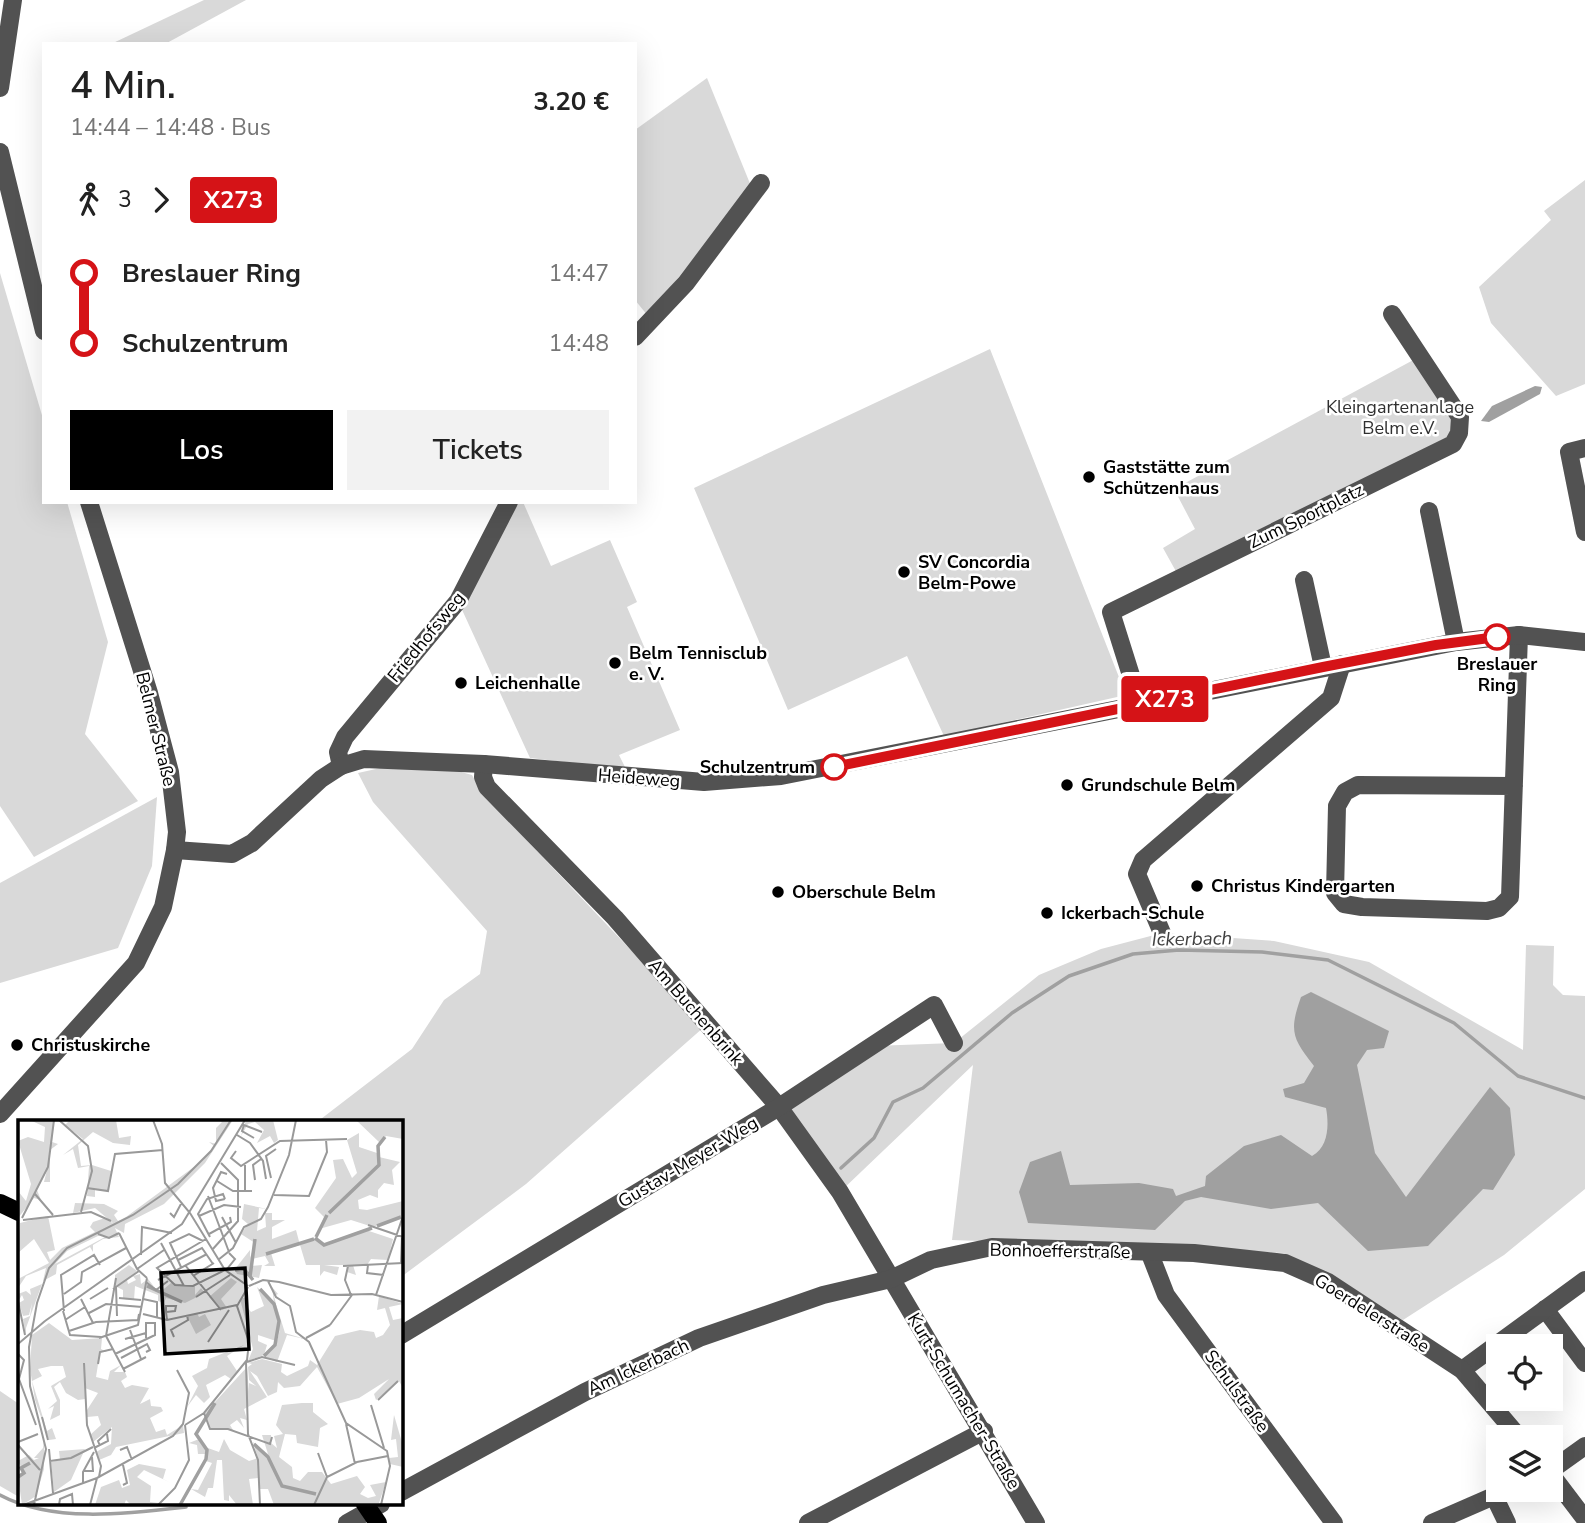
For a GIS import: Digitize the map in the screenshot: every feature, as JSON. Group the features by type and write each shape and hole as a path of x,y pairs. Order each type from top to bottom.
{"main road":[{"path":"0,1203 18,1212"}],"street":[{"path":"0,87 13,0"},
{"path":"0,152 42,323"},
{"path":"637,335 686,283 761,183"},
{"name":"Zum Sportplatz","path":"1140,704 1111,612 1453,444 1459,433 1460,417 1392,314"},
{"path":"1585,447 1569,452 1585,532"},
{"name":"Belmer Straße","path":"0,1114 136,963 163,907 176,850 177,832 170,772 149,692 90,504"},
{"name":"Friedhofsweg","path":"341,766 338,752 345,737 458,601 508,504"},
{"path":"1429,511 1456,642"},
{"path":"1304,580 1323,667"},
{"path":"1514,786 1358,785 1345,792 1337,806 1335,893 1344,904 1362,907 1487,911 1499,908 1510,897 1514,786 1518,635"},
{"name":"Heideweg","path":"176,850 232,855 252,843 304,793 341,766 364,759 394,758 484,764 693,782 756,779 860,762 1456,642 1518,635 1585,642"},
{"path":"1163,933 1137,874 1143,860 1331,698 1342,664"},
{"name":"Am Buchenbrink","path":"484,764 483,777 487,787 615,918 779,1107 840,1192 891,1279"},
{"name":"Gustav-Meyer-Weg","path":"402,1334 779,1107 934,1005 954,1043"},
{"name":"Bonhoefferstraße","path":"891,1279 931,1260 992,1247 1150,1254"},
{"name":"Goerdelerstraße","path":"1150,1254 1195,1253 1285,1263 1328,1282 1462,1370 1509,1425"},
{"name":"Schulstraße","path":"1150,1254 1166,1294 1334,1523"},
{"name":"Kurt-Schumacher-Straße","path":"891,1279 1036,1523"},
{"name":"Am Ickerbach","path":"402,1491 584,1392 699,1338 822,1295 891,1279"},
{"path":"1462,1370 1585,1280"},
{"path":"1545,1309 1585,1363"},
{"path":"808,1523 984,1432"},
{"path":"1563,1462 1585,1446"},
{"path":"1563,1489 1585,1519"},
{"path":"1432,1523 1486,1500"},
{"path":"1504,1502 1507,1523"},
{"path":"347,1523 373,1510"}],"green space":[{"path":"204,0 246,0 169,42 115,42"},
{"path":"707,78 751,186 648,316 637,302 637,129"},
{"path":"1585,180 1585,384 1556,396 1491,323 1479,287 1551,220 1544,211"},
{"path":"0,273 42,415 42,504 68,504 108,642 85,734 138,801 34,857 0,806"},
{"name":"SV Concordia Belm-Powe","path":"990,349 1126,695 944,736 907,656 788,710 694,488"},
{"name":"Kleingartenanlage Belm e.V.","path":"1417,358 1456,420 1446,444 1178,575 1163,548 1195,529 1174,489"},
{"path":"508,504 524,504 551,566 610,540 637,602 627,607 680,730 619,755 626,769 530,758 458,601"},
{"path":"385,767 454,770 472,775 482,793 704,1027 526,1184 402,1276 402,1120 320,1120 412,1049 444,1000 480,974 487,931 373,802 358,773"},
{"path":"157,797 152,866 118,948 0,983 0,883"},
{"path":"1162,933 1274,941 1369,962 1523,1050 1526,945 1554,946 1553,985 1563,995 1585,996 1585,1189 1504,1255 1403,1320 1284,1253 952,1240 973,1065 840,1192 779,1107 874,1046 954,1043 1039,975 1101,949"},
{"path":"0,1391 18,1403 18,1496 0,1486"}],"shaded area":[{"path":"1535,386 1542,387 1540,394 1489,422 1481,421 1492,406"},
{"path":"1311,992 1389,1031 1384,1048 1367,1050 1357,1065 1375,1153 1406,1197 1490,1087 1510,1108 1515,1155 1493,1190 1483,1189 1428,1246 1368,1251 1318,1203 1271,1209 1201,1197 1185,1201 1155,1230 1028,1223 1019,1192 1030,1162 1061,1151 1070,1185 1139,1183 1173,1189 1176,1196 1205,1186 1206,1176 1244,1146 1281,1135 1312,1156 1318,1152 1325,1141 1326,1108 1285,1097 1283,1089 1304,1083 1314,1066 1297,1041 1294,1026 1301,997"}],"waterway":[{"name":"Ickerbach","path":"841,1168 874,1138 893,1102 923,1088 1012,1013 1069,976 1133,954 1179,950 1262,952 1328,960 1454,1023 1518,1076 1585,1098"},
{"name":"Ickerbach","path":"0,1495 18,1503"},
{"name":"Ickerbach","path":"28,1506 90,1514 186,1507"}],"bus line":[{"name":"X273","path":"834,767 1323,667 1436,645 1497,637"}],"place":[{"name":"Gaststätte zum Schützenhaus","path":"1089,477"},
{"name":"SV Concordia Belm-Powe","path":"904,572"},
{"name":"Breslauer Ring","path":"1497,637"},
{"name":"Belm Tennisclub e. V.","path":"615,663"},
{"name":"Leichenhalle","path":"461,683"},
{"name":"Schulzentrum","path":"834,767"},
{"name":"Grundschule Belm","path":"1067,785"},
{"name":"Christus Kindergarten","path":"1197,886"},
{"name":"Oberschule Belm","path":"778,892"},
{"name":"Ickerbach-Schule","path":"1047,913"},
{"name":"Christuskirche","path":"17,1045"}]}
